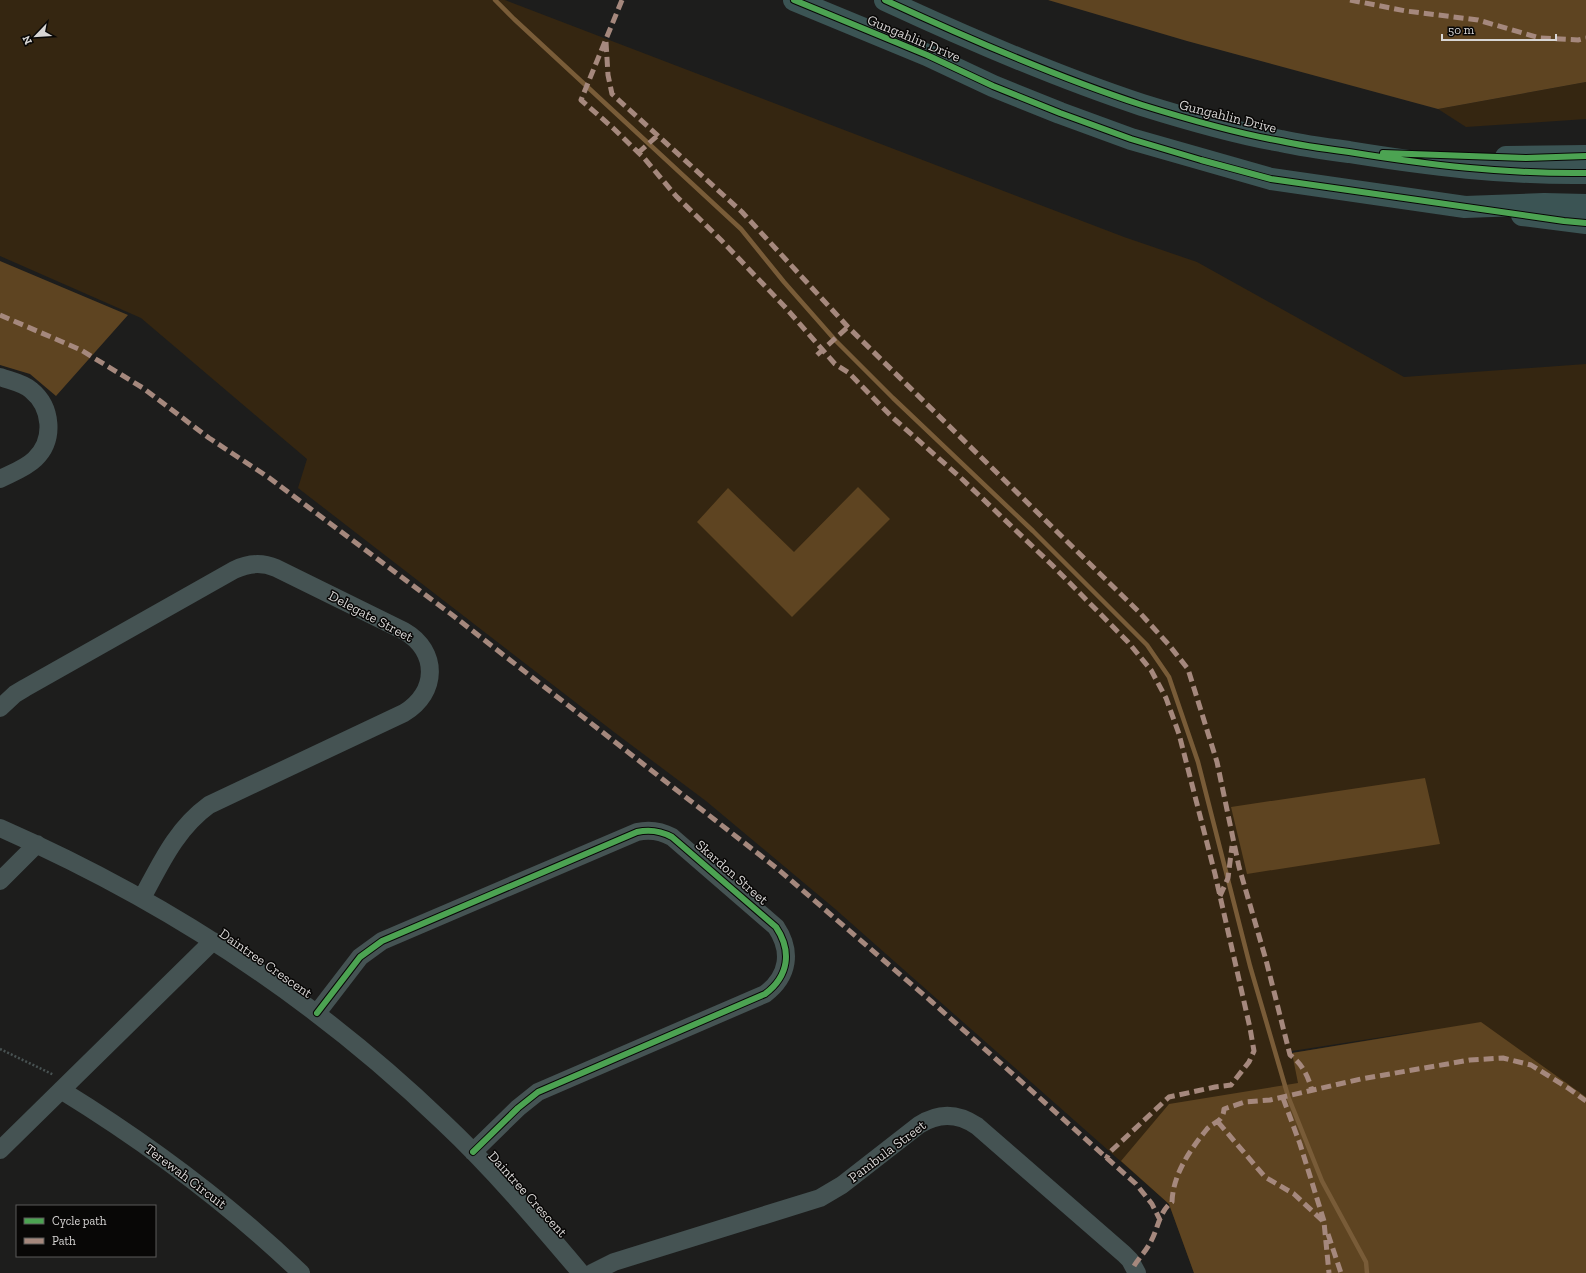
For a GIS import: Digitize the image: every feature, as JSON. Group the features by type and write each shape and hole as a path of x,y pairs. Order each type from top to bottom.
{"highway":[{"name":"Gungahlin Drive","path":"794,0 927,55 993,86 1060,113 1131,139 1271,179 1465,207 1544,204 1586,205"},
{"name":"Gungahlin Drive","path":"885,0 1005,54 1073,80 1142,105 1210,124 1279,141 1412,163 1475,170 1541,173 1586,173"},
{"path":"1349,152 1413,153 1519,158 1586,156"},
{"path":"1465,207 1586,223"}],"street":[{"path":"0,377 32,390 42,402 48,416 49,423 47,439 41,453 23,467 0,479"},
{"name":"Delegate Street","path":"0,708 15,694 234,570 248,565 262,564 276,568 404,631 411,635 422,646 429,660 430,676 426,691 417,704 404,713 209,805 189,821 181,831 142,898"},
{"name":"Daintree Crescent","path":"0,828 73,861 142,898 213,941 317,1013 397,1080 473,1152 528,1211 581,1273"},
{"name":"Skardon Street","path":"317,1013 360,957 382,941 637,832 652,830 672,837 776,927 783,940 785,948 785,963 781,977 771,990 765,994 538,1092 518,1108 473,1152"},
{"path":"0,881 37,844"},
{"path":"0,1150 213,941"},
{"name":"Terewah Circuit","path":"61,1090 181,1170 256,1231 301,1273"},
{"name":"Pambula Street","path":"592,1273 614,1262 820,1198 842,1185 919,1125 933,1117 948,1115 963,1118 977,1126 1124,1254 1130,1260 1137,1273"}],"path":[{"path":"0,1049 61,1079 61,1090"}],"shaded area":[{"path":"0,0 505,0 1124,237 1197,262 1404,377 1586,364 1586,1273 1194,1273 1169,1204 834,908 706,801 614,732 298,488 307,459 141,318 0,256","holes":["1428,1030 1292,1053 1292,1051"]},
{"path":"1048,0 1586,0 1586,82 1438,109 1187,41"},
{"path":"1586,82 1586,119 1466,127 1438,109"},
{"path":"0,261 128,315 56,396 30,374 0,365"},
{"path":"858,487 890,519 792,617 697,522 728,488 794,552"},
{"path":"1425,778 1440,844 1247,874 1231,807"},
{"path":"1481,1022 1586,1097 1586,1273 1194,1273 1169,1204 1121,1161 1169,1104 1298,1083 1292,1053"}],"waterway":[{"path":"495,0 741,229 784,282 836,341 893,398 1033,531 1147,645 1169,677 1198,762 1250,966 1288,1096 1322,1181 1366,1262 1367,1273"}],"marked path":[{"path":"622,0 581,100 644,158 676,196 721,240 785,307 835,364 849,373 892,417 962,479 1051,564 1128,642 1151,670 1166,698 1179,734 1215,874 1254,1051 1249,1062 1231,1085 1169,1097 1110,1152 1106,1159"},
{"path":"1350,0 1406,11 1478,20 1540,38 1578,40 1586,38"},
{"path":"606,42 608,75 612,94 742,212 848,327 1140,613 1188,669 1217,762 1239,867 1266,960 1290,1055 1298,1062 1304,1071 1312,1091"},
{"path":"638,153 657,136"},
{"path":"0,315 81,350 143,388 209,438 268,477 451,614 779,870 932,1002 1136,1184 1152,1204 1160,1220"},
{"path":"817,355 850,325"},
{"path":"1220,896 1228,878 1232,846"},
{"path":"1134,1266 1147,1249 1153,1238 1164,1210 1172,1202 1173,1192 1179,1172 1194,1145 1207,1129 1222,1117 1224,1109 1245,1102 1270,1100 1361,1079 1470,1060 1503,1058 1531,1065 1586,1101"},
{"path":"1283,1098 1300,1144 1324,1221"},
{"path":"1218,1122 1265,1177 1294,1194 1324,1222 1329,1273"},
{"path":"1328,1234 1341,1273"}],"cycle path":[{"path":"794,0 927,55 993,86 1060,113 1131,139 1201,160 1271,179 1586,223"},
{"path":"885,0 980,43 1077,82 1142,105 1228,130 1306,146 1438,165 1526,172 1586,173"},
{"path":"1383,153 1526,158 1586,156"},
{"path":"317,1013 360,957 382,941 637,832 655,831 672,837 776,927 784,945 786,963 779,979 765,994 538,1092 518,1108 473,1152"}]}
